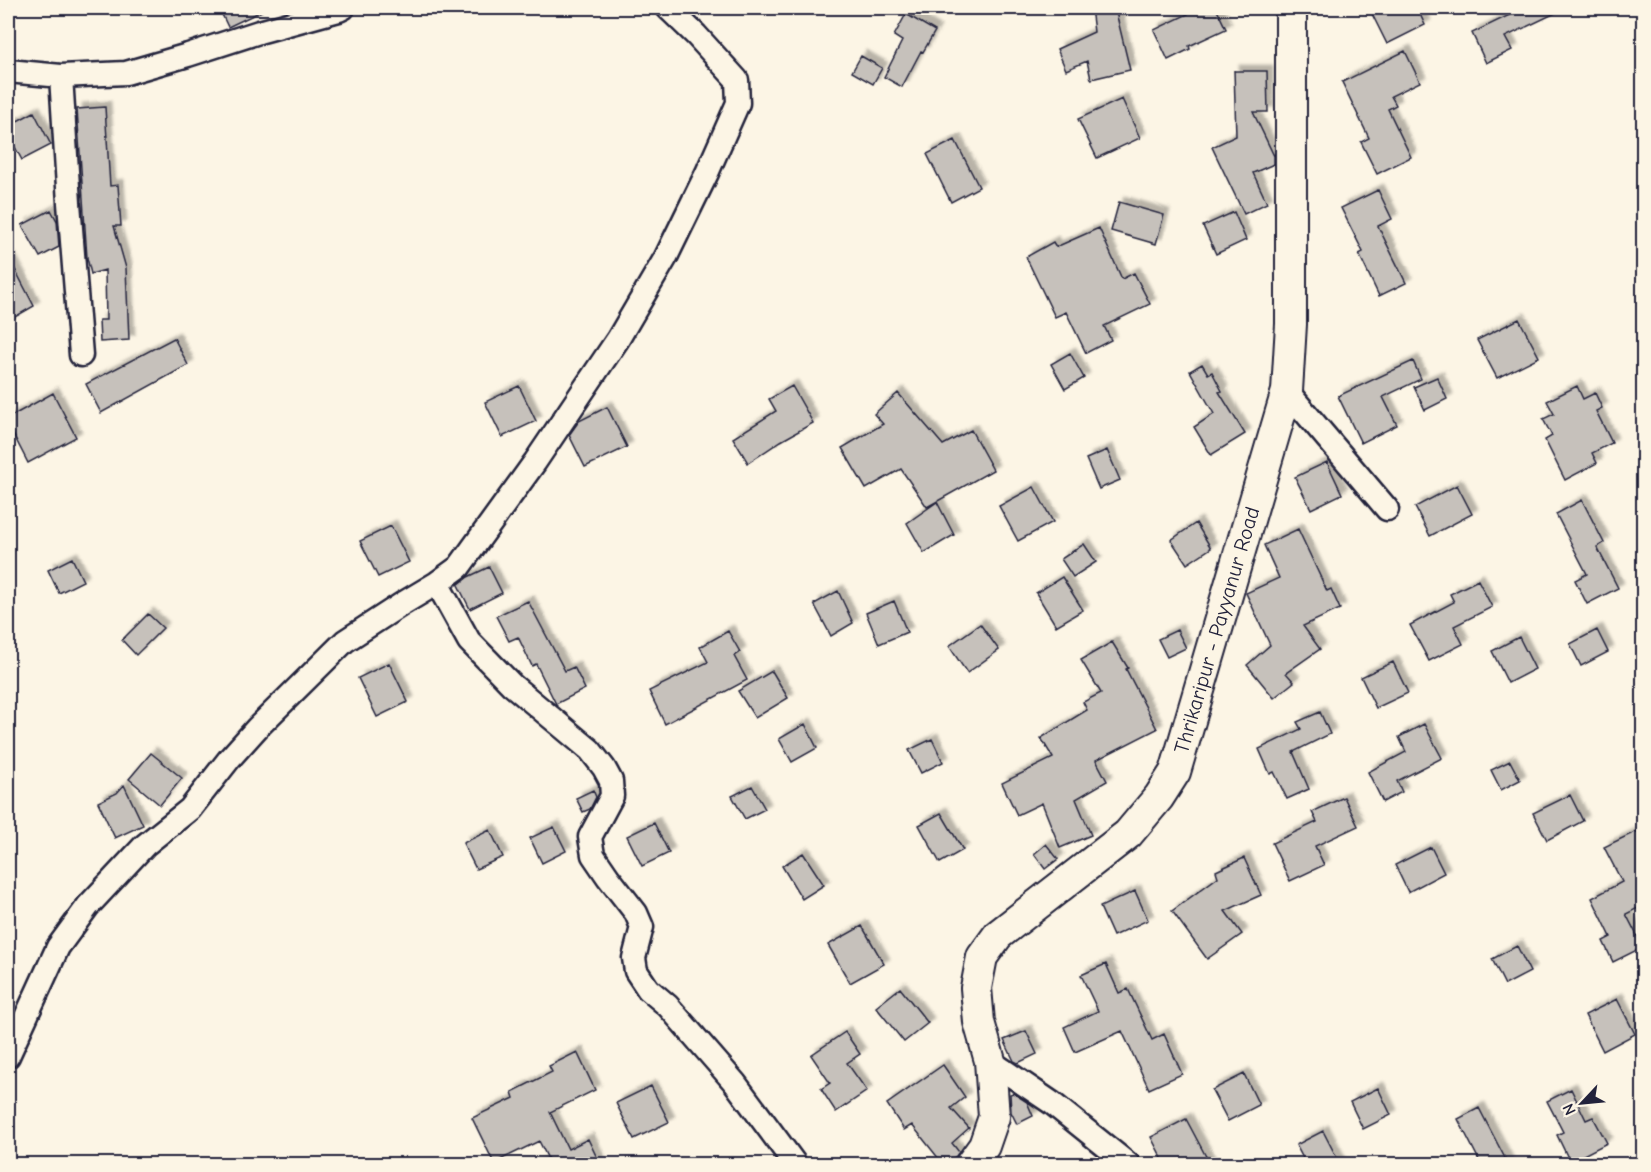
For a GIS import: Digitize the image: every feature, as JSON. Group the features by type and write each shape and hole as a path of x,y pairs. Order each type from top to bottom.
{"main road":[{"name":"Thrikaripur - Payyanur Road","path":"972,1164 984,1146 994,1117 990,1061 978,1022 976,988 982,957 998,935 1128,834 1159,797 1175,772 1287,391 1291,324 1291,8"}],"street":[{"path":"8,72 61,76 126,73 343,8"},
{"path":"8,1056 58,947 88,906 145,845 190,809 257,728 345,641 459,567 535,462 618,339 666,257 738,103 737,80 668,8"},
{"path":"61,76 81,355"},
{"path":"1287,391 1387,509"},
{"path":"437,583 469,641 512,685 590,750 604,768 611,781 612,796 590,837 593,855 636,913 642,927 634,958 636,971 648,989 668,1006 735,1083 795,1164"},
{"path":"990,1061 1052,1103 1128,1164"}],"building":[{"path":"219,8 268,8 228,27"},
{"path":"1091,8 1115,8 1130,70 1091,79 1087,61 1066,70 1057,49 1094,32"},
{"path":"1185,8 1216,8 1226,29 1189,46 1190,49 1168,60 1154,30 1188,14"},
{"path":"1381,8 1417,8 1425,25 1387,44 1371,12"},
{"path":"1524,8 1566,8 1505,37 1512,50 1486,63 1472,33"},
{"path":"906,14 935,31 923,52 921,51 902,87 884,77 902,41 894,36"},
{"path":"1405,51 1420,82 1391,96 1396,105 1388,109 1411,157 1377,174 1361,142 1369,138 1342,82"},
{"path":"861,56 882,68 873,84 852,72"},
{"path":"1234,71 1267,71 1268,112 1253,112 1274,156 1274,164 1253,173 1267,203 1244,214 1212,147 1236,136"},
{"path":"1122,99 1140,138 1097,158 1078,119"},
{"path":"105,107 110,186 118,185 121,226 114,226 126,268 129,340 100,342 99,320 106,320 105,270 91,274 87,258 77,109"},
{"path":"34,112 51,145 22,160 8,134 8,126"},
{"path":"955,140 979,187 951,202 927,154"},
{"path":"1378,190 1392,219 1378,226 1406,283 1379,296 1359,254 1363,252 1341,208"},
{"path":"1119,202 1164,215 1156,244 1111,231"},
{"path":"51,210 57,221 59,247 40,257 22,225"},
{"path":"1234,212 1246,240 1216,254 1203,226"},
{"path":"1099,228 1122,279 1134,273 1150,304 1104,326 1111,340 1086,353 1066,312 1055,317 1026,257 1053,242 1056,247"},
{"path":"8,256 34,306 8,321"},
{"path":"1519,319 1539,357 1497,378 1477,340"},
{"path":"174,338 188,365 101,413 86,384"},
{"path":"1070,353 1084,378 1065,389 1051,364"},
{"path":"1413,361 1421,379 1383,397 1397,425 1361,443 1338,396"},
{"path":"1202,364 1208,374 1212,372 1222,391 1219,392 1245,434 1211,455 1194,427 1214,414 1190,371"},
{"path":"1437,377 1447,399 1425,410 1414,387"},
{"path":"519,386 536,421 502,437 485,402"},
{"path":"792,386 813,423 748,463 733,438 776,411 769,399"},
{"path":"1577,386 1583,399 1595,393 1602,408 1596,411 1612,443 1592,453 1597,463 1565,480 1545,440 1552,436 1543,419 1554,414 1547,401"},
{"path":"53,393 76,437 28,463 8,424 8,418"},
{"path":"898,393 943,445 971,430 993,470 927,507 901,469 866,489 842,448 883,424 874,414"},
{"path":"607,407 627,447 585,467 569,435 579,421"},
{"path":"1107,450 1120,480 1099,489 1086,459"},
{"path":"1327,462 1342,494 1311,509 1295,477"},
{"path":"1457,485 1472,514 1430,536 1415,507"},
{"path":"1034,487 1053,522 1018,541 999,506"},
{"path":"1582,500 1604,543 1597,547 1618,588 1587,604 1575,580 1587,574 1556,514"},
{"path":"937,502 954,535 924,553 907,523"},
{"path":"1196,523 1211,548 1187,564 1171,540"},
{"path":"391,526 409,562 378,577 360,541"},
{"path":"1298,529 1327,591 1331,589 1340,609 1303,626 1320,649 1286,673 1294,682 1274,698 1247,665 1270,645 1246,593 1279,578 1264,545"},
{"path":"1084,544 1096,562 1073,577 1061,559"},
{"path":"72,558 83,581 59,593 48,570"},
{"path":"489,567 502,593 470,609 458,585 468,577"},
{"path":"1062,577 1083,610 1056,626 1036,593"},
{"path":"1478,580 1492,607 1454,626 1463,644 1429,661 1410,625 1454,602 1450,594"},
{"path":"838,591 853,623 831,636 814,604"},
{"path":"528,601 565,671 574,667 585,689 556,704 536,664 532,666 518,637 509,641 496,616"},
{"path":"894,601 907,632 879,644 866,613"},
{"path":"148,614 163,628 136,655 122,640"},
{"path":"980,624 999,650 967,673 949,646"},
{"path":"1177,630 1186,648 1167,657 1158,639"},
{"path":"1597,630 1608,652 1581,666 1570,644"},
{"path":"728,631 740,652 734,656 747,680 665,724 649,691 708,662 700,647"},
{"path":"1519,637 1535,669 1508,683 1492,651"},
{"path":"1112,642 1128,668 1126,669 1157,729 1096,760 1107,781 1076,799 1091,835 1060,848 1042,803 1017,815 1002,783 1053,758 1041,738 1087,710 1083,702 1101,693 1081,660"},
{"path":"1393,662 1408,693 1376,708 1361,677"},
{"path":"389,663 408,702 377,717 358,678"},
{"path":"772,671 788,698 755,718 738,691"},
{"path":"1320,712 1330,734 1293,752 1309,789 1287,799 1274,772 1270,774 1259,749 1301,729 1297,722"},
{"path":"805,724 817,748 792,762 779,739"},
{"path":"1424,724 1442,758 1397,781 1402,792 1383,802 1368,772 1406,752 1399,737"},
{"path":"932,739 943,762 921,773 909,750"},
{"path":"151,753 182,778 160,805 129,779"},
{"path":"1510,761 1520,780 1501,790 1491,770"},
{"path":"124,785 143,825 115,838 98,802 117,793"},
{"path":"752,786 765,809 745,819 732,796"},
{"path":"593,790 596,797 590,809 583,812 576,798"},
{"path":"1570,795 1583,821 1547,840 1533,813"},
{"path":"1344,797 1358,826 1315,846 1324,865 1290,881 1272,843 1317,822 1312,812"},
{"path":"941,813 963,850 940,863 919,825"},
{"path":"654,823 669,853 642,866 627,836"},
{"path":"554,827 566,851 542,863 530,838"},
{"path":"490,830 503,857 476,869 463,843"},
{"path":"1637,831 1644,845 1644,905 1626,914 1643,947 1613,962 1603,941 1611,937 1592,898 1622,882 1604,847"},
{"path":"1046,844 1058,859 1045,869 1034,854"},
{"path":"1431,847 1444,873 1408,892 1395,865"},
{"path":"803,853 824,885 802,899 782,866"},
{"path":"1244,858 1261,895 1225,911 1242,934 1207,959 1172,911 1218,877 1216,871"},
{"path":"1135,891 1148,920 1113,936 1100,907"},
{"path":"862,926 884,964 850,983 828,945"},
{"path":"1517,946 1530,972 1505,985 1492,959"},
{"path":"1106,964 1119,993 1128,989 1152,1040 1164,1034 1182,1074 1149,1089 1122,1031 1075,1052 1064,1027 1098,1011 1081,975"},
{"path":"900,988 928,1023 904,1042 876,1007"},
{"path":"1617,999 1635,1034 1603,1051 1585,1015"},
{"path":"1026,1031 1037,1054 1018,1063 1014,1061 1004,1040"},
{"path":"845,1032 860,1054 847,1063 867,1091 836,1112 821,1089 830,1083 811,1055"},
{"path":"577,1052 595,1090 550,1112 568,1149 588,1139 600,1164 537,1164 548,1159 539,1141 494,1163 472,1118 514,1098 512,1092 552,1072 549,1066"},
{"path":"943,1065 965,1097 951,1108 969,1128 952,1143 959,1152 945,1164 912,1125 904,1130 887,1104"},
{"path":"1244,1074 1259,1105 1228,1121 1212,1090"},
{"path":"651,1086 669,1122 634,1139 616,1103"},
{"path":"1378,1088 1391,1115 1363,1129 1350,1102"},
{"path":"1571,1089 1586,1120 1593,1117 1607,1143 1570,1162 1557,1135 1563,1132 1547,1101"},
{"path":"1013,1093 1027,1102 1033,1116 1017,1124 1011,1112 1010,1094"},
{"path":"1479,1108 1508,1164 1481,1164 1458,1119"},
{"path":"1186,1119 1210,1164 1165,1164 1151,1137"},
{"path":"1323,1131 1340,1164 1306,1164 1296,1145"}]}
